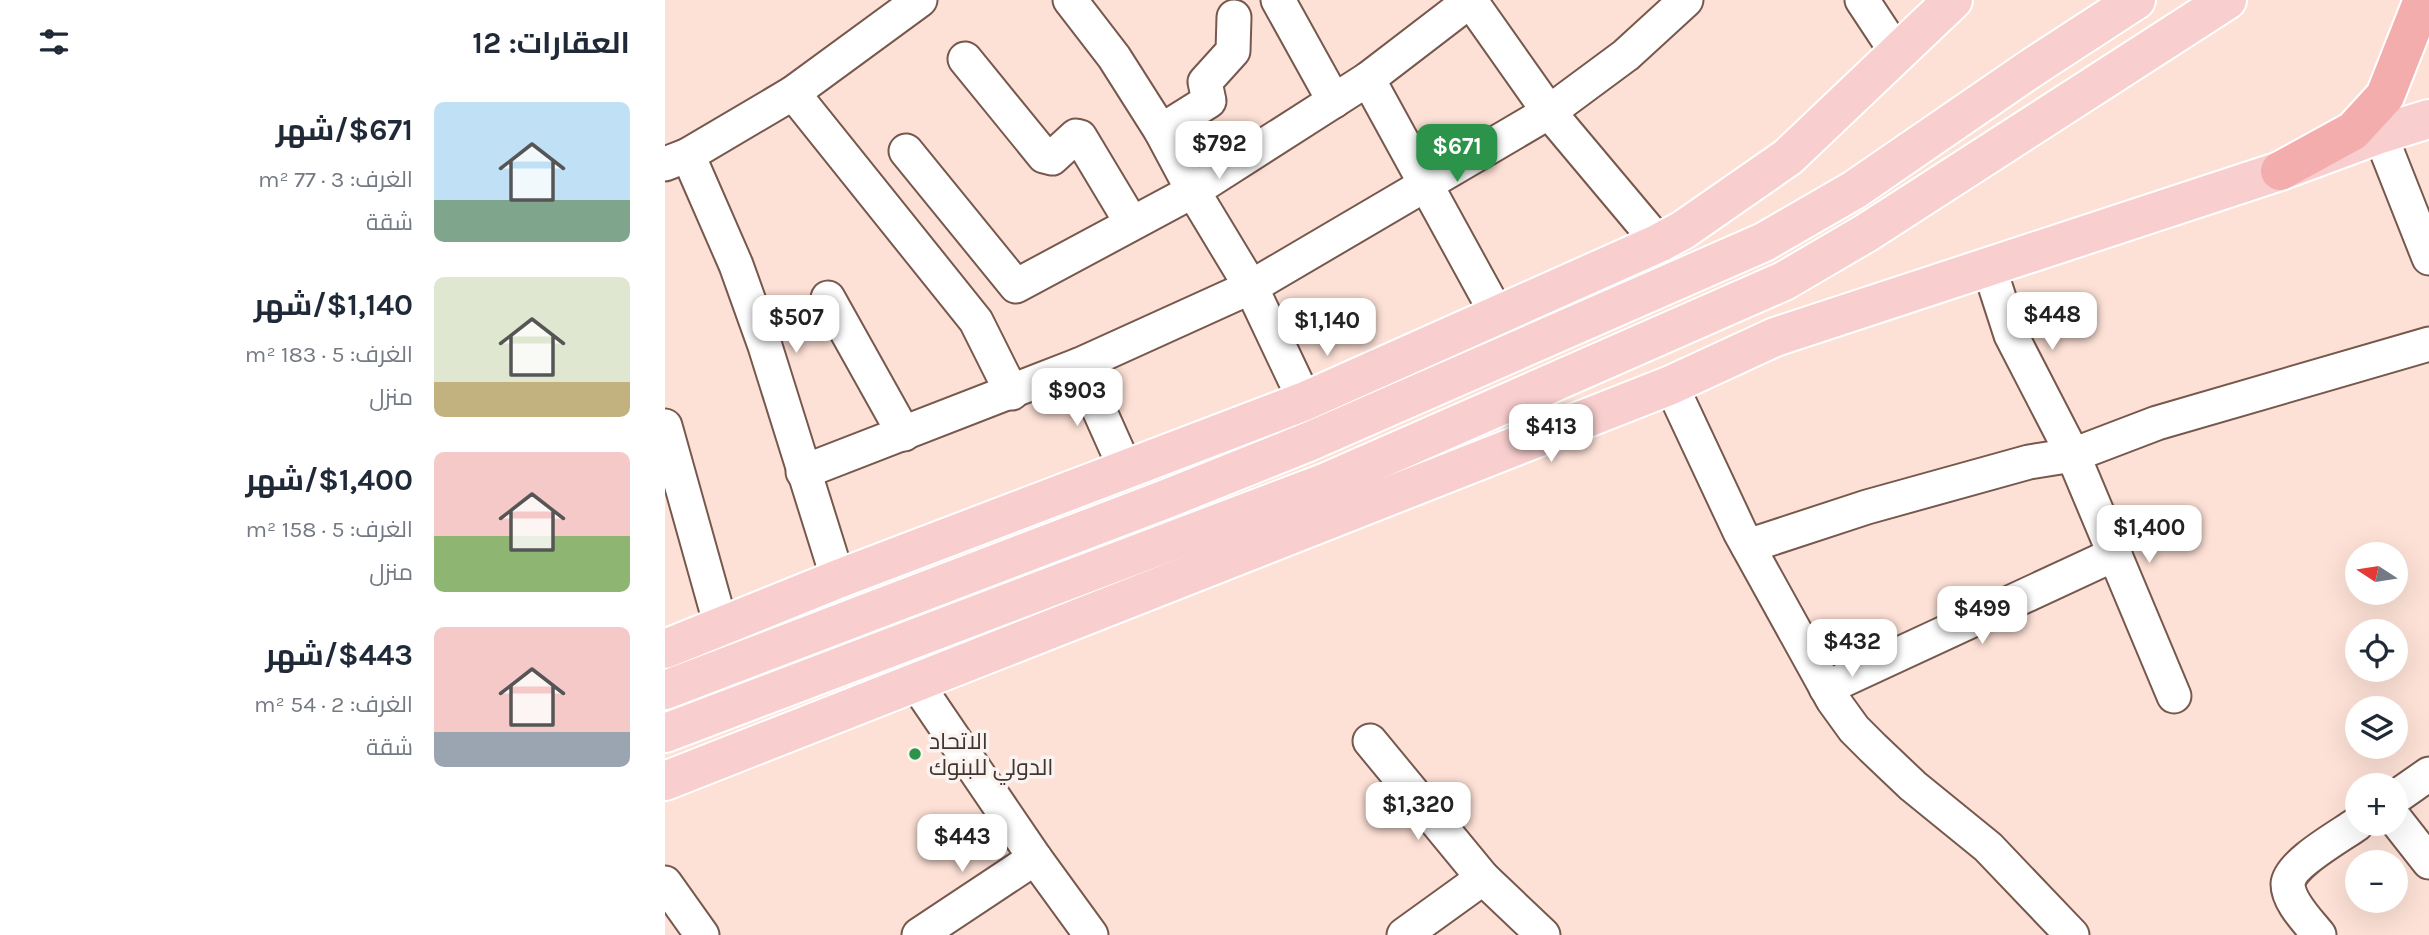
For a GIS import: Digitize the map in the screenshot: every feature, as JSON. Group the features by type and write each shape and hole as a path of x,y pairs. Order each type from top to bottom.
{"highway":[{"path":"2280,171 2353,131 2385,96 2423,0"}],"main road":[{"path":"665,649 838,579 1305,401 1660,243 1788,157 1953,0"},
{"path":"2033,67 2113,0"},
{"path":"665,690 1308,442 1764,242 1854,190 2136,0"},
{"path":"665,733 1327,482 1784,281 1866,233 2227,0"},
{"path":"665,781 1671,385 1775,337 2280,171 2379,134 2429,120"},
{"path":"927,632 1161,585"}],"street":[{"path":"838,579 765,346 736,265 676,160 793,93 920,0"},
{"path":"1070,0 1114,57 1161,131 1193,191 1251,287 1305,401"},
{"path":"907,151 1016,286 1193,191 1368,79 1471,0 1549,112 1660,243"},
{"path":"803,472 1079,365 1251,287 1549,112 1626,55 1686,0"},
{"path":"1862,0 1897,53"},
{"path":"1291,5 1333,101"},
{"path":"1161,131 1209,101 1205,82 1233,51 1234,16"},
{"path":"965,58 1044,156 1052,158 1076,136 1080,137 1131,222"},
{"path":"1368,79 1498,316"},
{"path":"793,93 976,321 1011,393"},
{"path":"2379,134 2429,258"},
{"path":"1989,267 2011,335 2073,455 2174,696"},
{"path":"828,298 904,434"},
{"path":"1748,546 2016,465 2073,455 2157,423 2429,344"},
{"path":"1079,365 1126,470"},
{"path":"1671,385 1748,546 1826,688 1854,729 1913,786 1987,847 2072,935"},
{"path":"665,426 721,626"},
{"path":"1826,688 2115,554"},
{"path":"916,683 1091,935"},
{"path":"1370,741 1483,878 1543,935"},
{"path":"2408,789 2429,774"},
{"path":"2319,935 2291,897 2288,884 2291,874 2307,859 2345,832"},
{"path":"2408,835 2429,862"},
{"path":"919,935 1035,858"},
{"path":"1404,935 1483,878"},
{"path":"665,883 702,935"}],"place":[{"name":"الاتحاد الدولي للبنوك","path":"915,754"}]}
